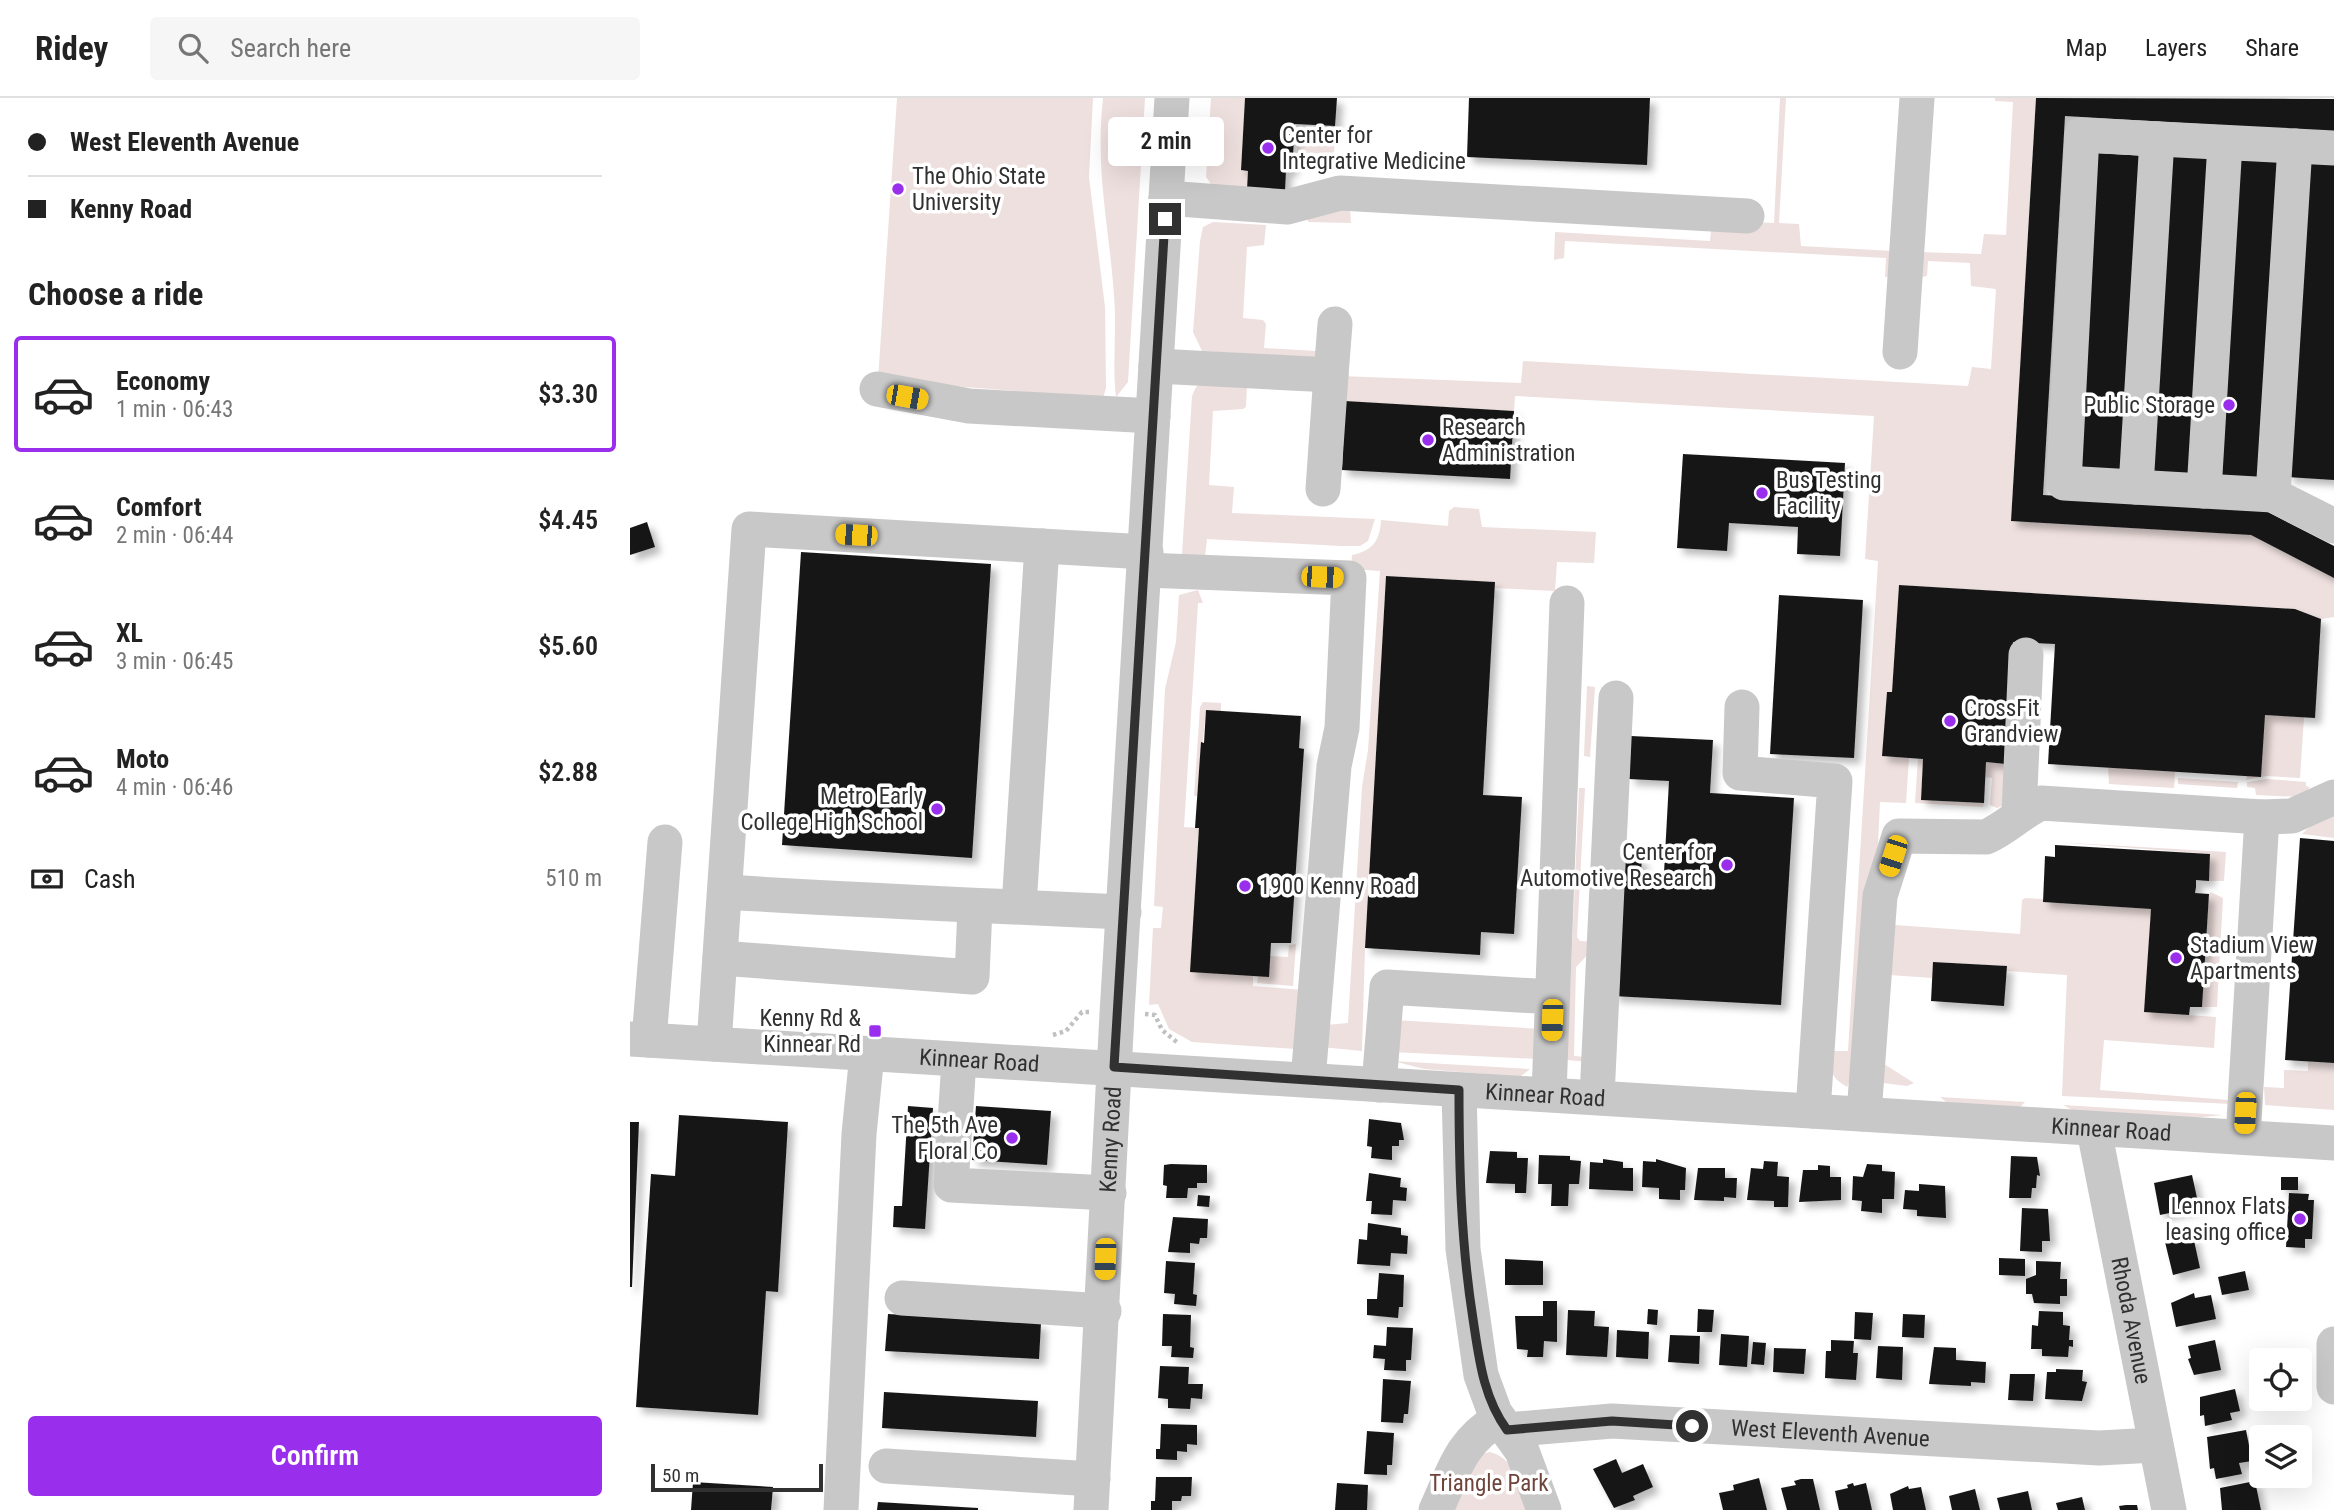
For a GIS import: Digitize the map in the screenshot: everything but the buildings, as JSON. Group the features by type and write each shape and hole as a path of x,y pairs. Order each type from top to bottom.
{"street":[{"name":"Kenny Road","path":"1092,1494 1104,1311 1114,1067 1172,98"},
{"path":"1900,352 1917,98"},
{"path":"2334,148 2082,135 2064,483 2273,495 2334,526"},
{"path":"2136,487 2157,139"},
{"path":"2204,491 2225,143"},
{"path":"2273,495 2295,146"},
{"path":"1166,198 1287,208 1340,193 1747,215"},
{"path":"1323,489 1335,324"},
{"path":"1156,366 1331,376"},
{"path":"877,389 969,406 1153,416"},
{"path":"714,1044 749,529 1042,546 1145,561 1349,578 1342,727 1334,766 1308,1080"},
{"path":"1019,906 1042,546"},
{"path":"1549,1094 1567,603"},
{"path":"2019,813 2026,655"},
{"path":"1597,1097 1616,698"},
{"path":"1742,706 1740,773 1835,781 1813,1111"},
{"path":"1864,1114 1880,896 1899,836 1986,837 1997,832 2019,813 2041,803 2262,817 2292,816 2334,797"},
{"path":"2243,1137 2262,817"},
{"path":"639,1040 665,842"},
{"path":"725,892 975,907 1019,906 1124,912"},
{"path":"720,958 972,977 975,907"},
{"path":"1379,1085 1387,987 1552,997"},
{"name":"Kinnear Road","path":"639,1040 2334,1143"},
{"path":"841,1510 859,1134 867,1054"},
{"path":"959,1060 951,1185 1109,1193"},
{"path":"1459,1090 1459,1160 1466,1283 1481,1376 1503,1424 1522,1451 1544,1510"},
{"name":"Rhoda Avenue","path":"2094,1130 2169,1510"},
{"path":"902,1298 1104,1311"},
{"path":"2334,1344 2334,1388"},
{"name":"West Eleventh Avenue","path":"1503,1424 1612,1421 2047,1445 2155,1445"},
{"path":"1436,1510 1461,1454 1477,1432 1503,1424"},
{"path":"886,1466 1092,1494"}],"green space":[{"path":"897,98 1093,98 1089,177 1105,307 1106,388 1103,398 878,380"},
{"path":"1103,98 1145,98 1128,382 1116,397 1114,295 1102,174"},
{"path":"1211,98 1245,98 1241,170 1248,171 1247,193 1213,187 1206,177"},
{"path":"1780,98 1786,98 1779,223 1799,224 1801,246 1893,251 1889,277 1885,277 1886,258 1565,241 1564,258 1554,260 1555,232 1710,241 1712,220 1774,223"},
{"path":"1995,98 2036,98 2011,521 2251,535 2334,578 2334,617 2321,619 2295,609 1899,585 1892,692 1887,692 1883,756 1909,758 1906,803 1880,802 1878,844 1868,899 1856,1067 1847,1087 1834,1076 1831,1064 1833,1051 1848,1051 1878,561 1865,559 1874,416 1515,396 1514,411 1340,401 1341,376 1521,383 1523,361 1968,386 1972,367 1991,369 1996,289 1971,286 1970,263 1928,261 1927,276 1918,278 1920,252 1981,254 1984,234 2006,235 2013,102 1995,101"},
{"path":"1298,136 1335,138 1334,153 1297,154"},
{"path":"1350,209 1351,223 1308,222 1308,214"},
{"path":"1213,222 1266,225 1264,245 1247,247 1243,318 1263,320 1266,324 1264,348 1316,351 1316,358 1202,351 1193,332 1200,241 1203,227"},
{"path":"1206,380 1247,385 1246,407 1213,411 1209,485 1234,487 1232,513 1375,519 1368,541 1360,546 1341,546 1207,539 1202,560 1182,554 1192,396 1196,387"},
{"path":"1454,507 1479,509 1482,527 1596,532 1594,563 1557,562 1555,591 1494,588 1494,582 1386,576 1365,948 1362,1051 1321,1047 1325,1025 1348,1023 1362,787 1368,750 1380,571 1351,569 1352,555 1365,551 1374,544 1381,520 1448,526 1449,511"},
{"path":"1198,590 1203,603 1198,603 1184,827 1199,828 1253,976 1253,986 1303,990 1296,1049 1192,1042 1169,1029 1158,1004 1149,1005 1153,928 1161,928 1163,907 1154,906 1165,689 1176,642 1179,595"},
{"path":"1587,686 1595,687 1590,757 1584,756"},
{"path":"1203,702 1221,703 1221,711 1206,711 1197,796 1194,796 1200,707"},
{"path":"2265,715 2304,717 2300,778 2266,776 2246,780"},
{"path":"1918,758 1923,759 1921,800 1984,803 1983,807 1915,803"},
{"path":"1986,762 2006,764 2002,806 1997,808 1990,805 1992,778 1985,777"},
{"path":"2108,767 2175,772 2174,788 2109,784"},
{"path":"2178,778 2238,782 2237,788 2178,784"},
{"path":"2267,779 2306,782 2306,786 2310,787 2302,797 2256,795 2255,788 2247,787 2247,782"},
{"path":"1579,788 1585,788 1577,937 1580,941 1600,942 1576,967 1574,1056 1586,1057 1588,1062 1567,1060"},
{"path":"2334,814 2334,838 2302,834 2312,824"},
{"path":"2056,842 2226,852 2224,881 2209,881 2210,854"},
{"path":"2211,892 2223,898 2217,1007 2202,1007 2209,894"},
{"path":"2043,899 2043,902 2151,909 2145,1012 2216,1017 2214,1048 2104,1040 2100,1090 2229,1100 2232,1104 2062,1096 2067,975 2007,971 2006,966 1934,962 1932,978 1889,975 1884,1064 1914,1083 1907,1086 1875,1082 1895,925 2020,934 2022,900"},
{"path":"1296,944 1293,986 1257,983 1258,976 1270,956 1288,957 1289,945"},
{"path":"1394,1020 1541,1029 1539,1059 1392,1052"},
{"path":"1393,1061 1530,1069 1520,1077 1424,1069"},
{"path":"2308,1062 2334,1063 2334,1110 2265,1105 2264,1087 2284,1088 2284,1070 2308,1071"},
{"path":"1940,1097 2025,1102 2019,1108 1950,1105"},
{"path":"2063,1105 2223,1115 2194,1118 2072,1110"},
{"name":"Triangle Park","path":"1490,1452 1512,1467 1533,1510 1447,1510 1475,1455"}],"place":[{"name":"Center for Integrative Medicine","path":"1268,148"},
{"name":"The Ohio State University","path":"898,189"},
{"name":"Public Storage","path":"2229,405"},
{"name":"Research Administration","path":"1428,440"},
{"name":"Bus Testing Facility","path":"1762,493"},
{"name":"CrossFit Grandview","path":"1950,721"},
{"name":"Metro Early College High School","path":"937,809"},
{"name":"Center for Automotive Research","path":"1727,865"},
{"name":"1900 Kenny Road","path":"1245,886"},
{"name":"Stadium View Apartments","path":"2176,958"},
{"name":"Kenny Rd & Kinnear Rd","path":"875,1031"},
{"name":"The 5th Ave Floral Co","path":"1012,1138"},
{"name":"Lennox Flats leasing office","path":"2300,1219"}],"route":[{"path":"1165,219 1114,1067 1459,1090 1459,1160 1466,1283 1481,1376 1499,1419 1507,1430 1544,1424 1612,1421 1692,1426"}]}
